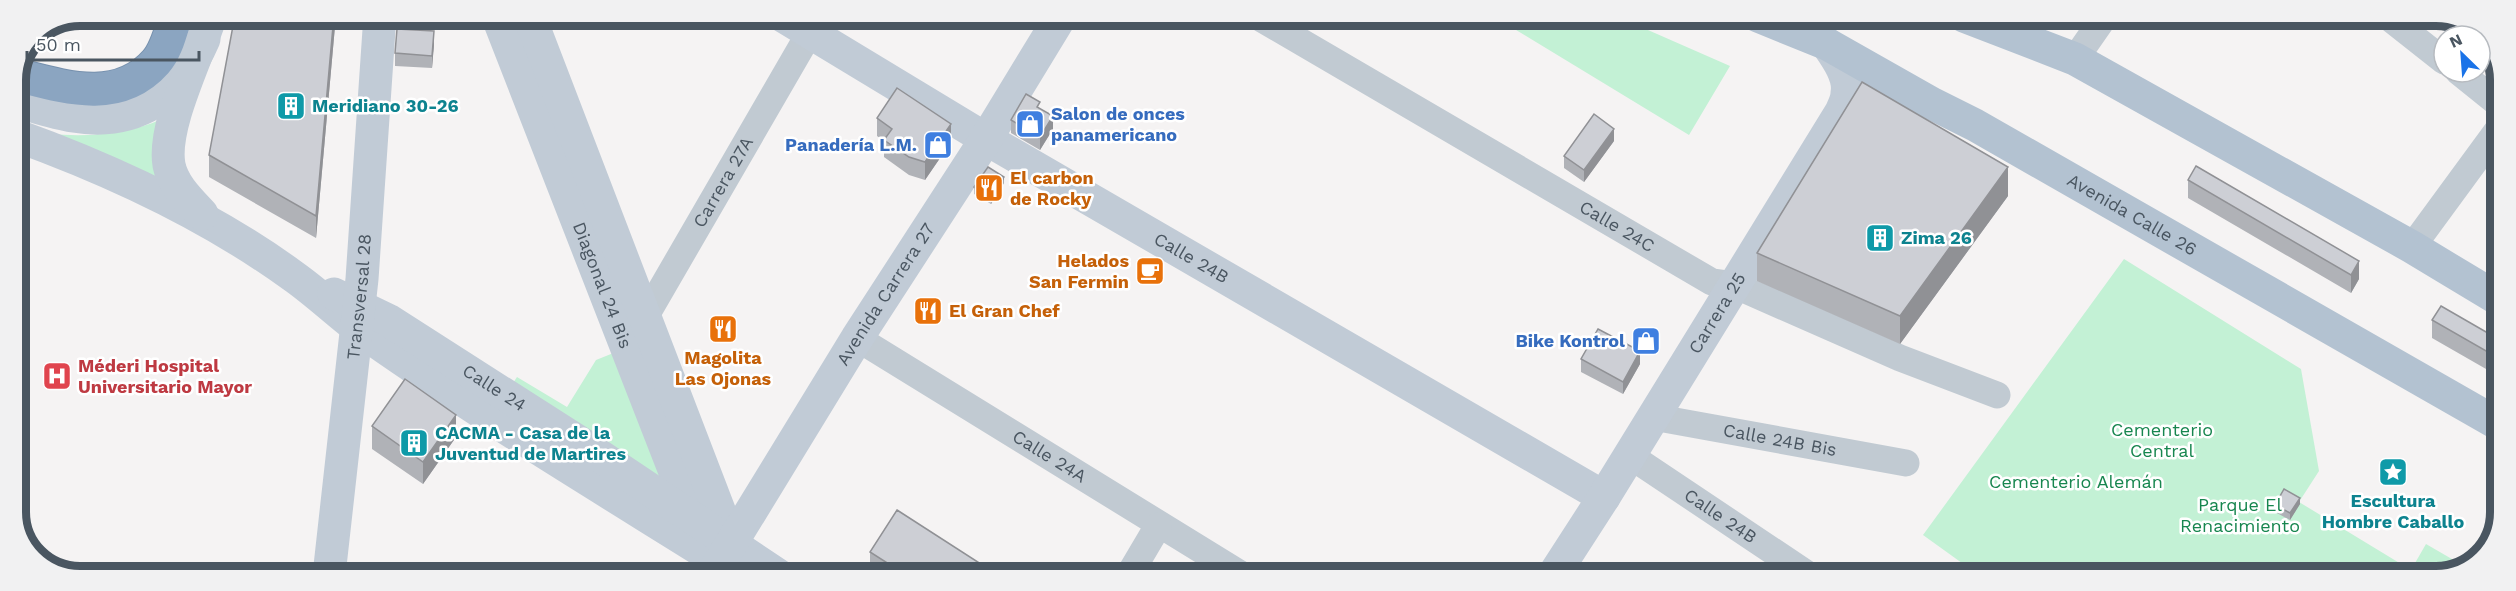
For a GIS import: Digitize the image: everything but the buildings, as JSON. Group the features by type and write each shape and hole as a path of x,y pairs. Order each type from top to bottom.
{"highway":[{"path":"26,77 84,90 111,88 134,78 156,62 173,26"}],"main road":[{"name":"Avenida Calle 26","path":"1783,26 1827,44 1975,125 2490,419"},
{"path":"1990,26 2075,59 2412,247 2490,294"}],"street":[{"name":"Transversal 28","path":"330,566 358,316 379,26"},
{"name":"Diagonal 24 Bis","path":"501,26 693,517"},
{"name":"Diagonal 24 Bis","path":"533,26 646,316 722,562"},
{"name":"Carrera 27A","path":"628,348 814,26"},
{"name":"Calle 24B","path":"818,26 986,139 1604,497"},
{"name":"Avenida Carrera 27","path":"722,562 857,338 986,139 1055,26"},
{"name":"Calle 24C","path":"1274,26 1712,282 1734,285 1900,358 1997,395"},
{"path":"2075,59 2098,26"},
{"path":"2400,26 2432,52"},
{"path":"26,104 74,116 104,118 137,111 176,86 197,56 208,27"},
{"path":"207,220 181,191 169,165 170,138 178,106 208,27"},
{"name":"Carrera 25","path":"1559,566 1841,112 1848,93 1846,81 1838,61 1827,44"},
{"path":"2474,84 2490,97"},
{"name":"Calle 24","path":"26,139 62,152 207,220 358,316 552,456 722,562 739,566"},
{"path":"2412,247 2490,141"},
{"name":"Calle 24","path":"358,316 398,326 693,517 722,562"},
{"name":"Calle 24A","path":"857,338 1158,526 1227,566"},
{"name":"Calle 24B Bis","path":"1653,417 1906,463"},
{"name":"Calle 24B","path":"1629,455 1795,566"},
{"path":"1134,566 1158,526"}],"green space":[{"path":"1509,26 1639,26 1730,66 1689,135"},
{"path":"162,119 166,186 49,134 107,134 135,129"},
{"name":"Cementerio Central","path":"2124,259 2301,369 2319,471 2299,502 2404,566 1966,566 1923,535"},
{"path":"616,352 662,481 509,389 517,377 567,407 596,360"},
{"name":"Cementerio Central","path":"2426,544 2456,561 2436,566 2413,566"}],"place":[{"name":"Meridiano 30-26","path":"291,106"},
{"name":"Salon de onces panamericano","path":"1030,124"},
{"name":"Panadería L.M.","path":"938,145"},
{"name":"El carbon de Rocky","path":"989,188"},
{"name":"Zima 26","path":"1880,238"},
{"name":"Helados San Fermin","path":"1150,271"},
{"name":"El Gran Chef","path":"928,311"},
{"name":"Magolita Las Ojonas","path":"723,329"},
{"name":"Bike Kontrol","path":"1646,341"},
{"name":"Méderi Hospital Universitario Mayor","path":"57,376"},
{"name":"CACMA - Casa de la Juventud de Martires","path":"414,443"},
{"name":"Escultura Hombre Caballo","path":"2393,472"}],"park label":[{"name":"Cementerio Alemán","path":"2076,482"},
{"name":"Parque El Renacimiento","path":"2240,515"}]}
